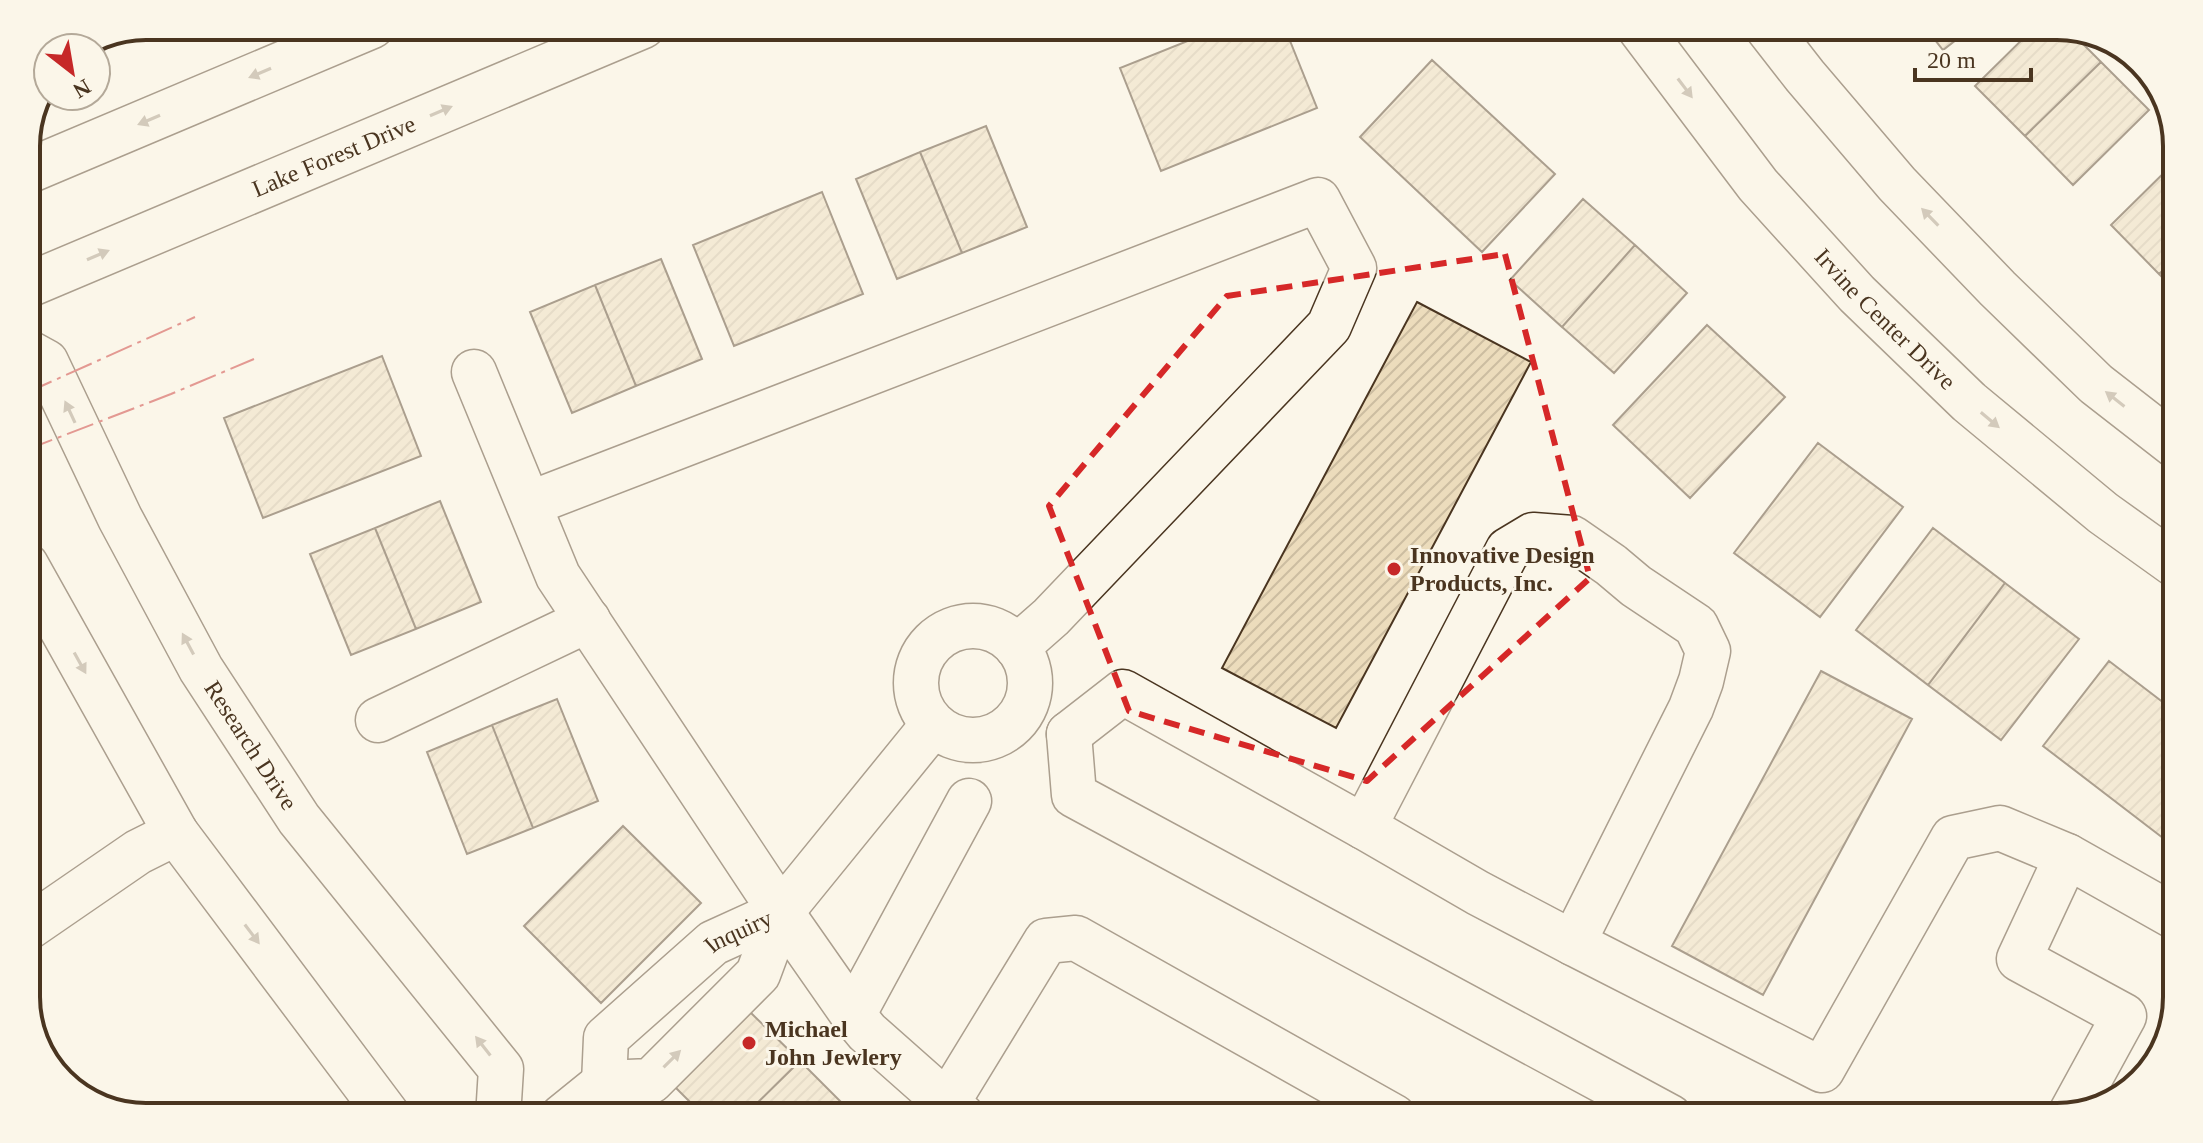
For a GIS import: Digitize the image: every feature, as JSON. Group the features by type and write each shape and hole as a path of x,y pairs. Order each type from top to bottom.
{"main road":[{"path":"40,166 339,40"},
{"name":"Lake Forest Drive","path":"40,280 610,40"},
{"name":"Irvine Center Drive","path":"1649,40 1758,185 1857,294 1969,402 2103,513 2163,556"},
{"path":"1777,40 1897,184 1998,289 2096,384 2163,436"},
{"path":"529,504 1318,200 1354,268 1329,326 1051,617 1017,647"},
{"name":"Research Drive","path":"40,359 46,362 120,518 201,669 299,819 501,1069 499,1103"},
{"path":"474,372 558,576 853,1015 867,1032 947,1103"},
{"path":"1364,827 1508,550 1533,535 1572,538 1696,626 1708,651 1691,708 1573,943"},
{"path":"40,590 176,833 378,1103"},
{"path":"378,720 588,620"},
{"path":"981,626 995,630 1017,647 1027,662 1030,679 1028,698 1021,714 1010,726 996,736 963,740 947,735 924,715 917,698 915,679 920,661 930,645 945,633 962,627 981,626"},
{"path":"1069,734 1123,692 1478,893 1822,1070 1953,838 2000,828 2067,856 2163,910"},
{"path":"1021,714 1069,734"},
{"path":"781,912 933,725"},
{"path":"1069,734 1074,795 1644,1103"},
{"path":"853,1015 969,801"},
{"path":"40,919 138,852 176,833"},
{"path":"2067,856 2019,959 2124,1016 2078,1100"},
{"name":"Inquiry","path":"781,912 758,974 651,1081 604,1083 606,1038 713,943 781,912"},
{"path":"959,1103 1046,941 1076,938 1369,1103"},
{"path":"579,1103 604,1083"}],"highlighted area":[{"path":"1505,254 1590,578 1367,781 1129,711 1049,506 1227,296"}],"building":[{"path":"1190,40 1290,40 1317,108 1161,171 1120,68"},
{"path":"1935,40 1956,40 1943,50"},
{"path":"2022,40 2083,44 2101,62 2025,136 1975,86"},
{"path":"1432,60 1555,174 1482,252 1360,137"},
{"path":"2101,62 2149,110 2073,185 2025,136"},
{"path":"986,126 1027,227 962,253 920,152"},
{"path":"920,152 962,253 897,279 856,179"},
{"path":"2163,174 2163,270 2159,274 2111,225"},
{"path":"822,192 863,294 734,346 693,245"},
{"path":"1583,199 1635,245 1562,327 1510,280"},
{"path":"1635,245 1687,293 1614,373 1562,327"},
{"path":"661,259 702,359 636,386 595,285"},
{"path":"595,285 636,386 572,413 530,312"},
{"path":"1417,302 1531,362 1336,728 1222,668"},
{"path":"1707,325 1785,397 1690,498 1613,425"},
{"path":"382,356 421,456 263,518 224,418"},
{"path":"1818,443 1903,507 1820,617 1734,553"},
{"path":"440,501 481,602 416,629 375,528"},
{"path":"375,528 416,629 351,655 310,554"},
{"path":"1933,528 2005,583 1928,685 1856,630"},
{"path":"2005,583 2079,639 2001,740 1928,685"},
{"path":"2109,661 2163,702 2163,838 2043,746"},
{"path":"1821,671 1912,719 1763,995 1672,946"},
{"path":"557,699 598,801 533,828 492,725"},
{"path":"492,725 533,828 467,854 427,752"},
{"path":"623,826 701,903 601,1003 524,926"},
{"path":"750,1012 800,1061 757,1103 691,1103 675,1087"},
{"path":"800,1061 842,1103 757,1103"}],"power":[{"path":"40,387 195,317"},
{"path":"40,445 254,359"}],"place":[{"name":"Innovative Design Products, Inc.","path":"1394,569"},
{"name":"Michael John Jewlery","path":"749,1043"}]}
